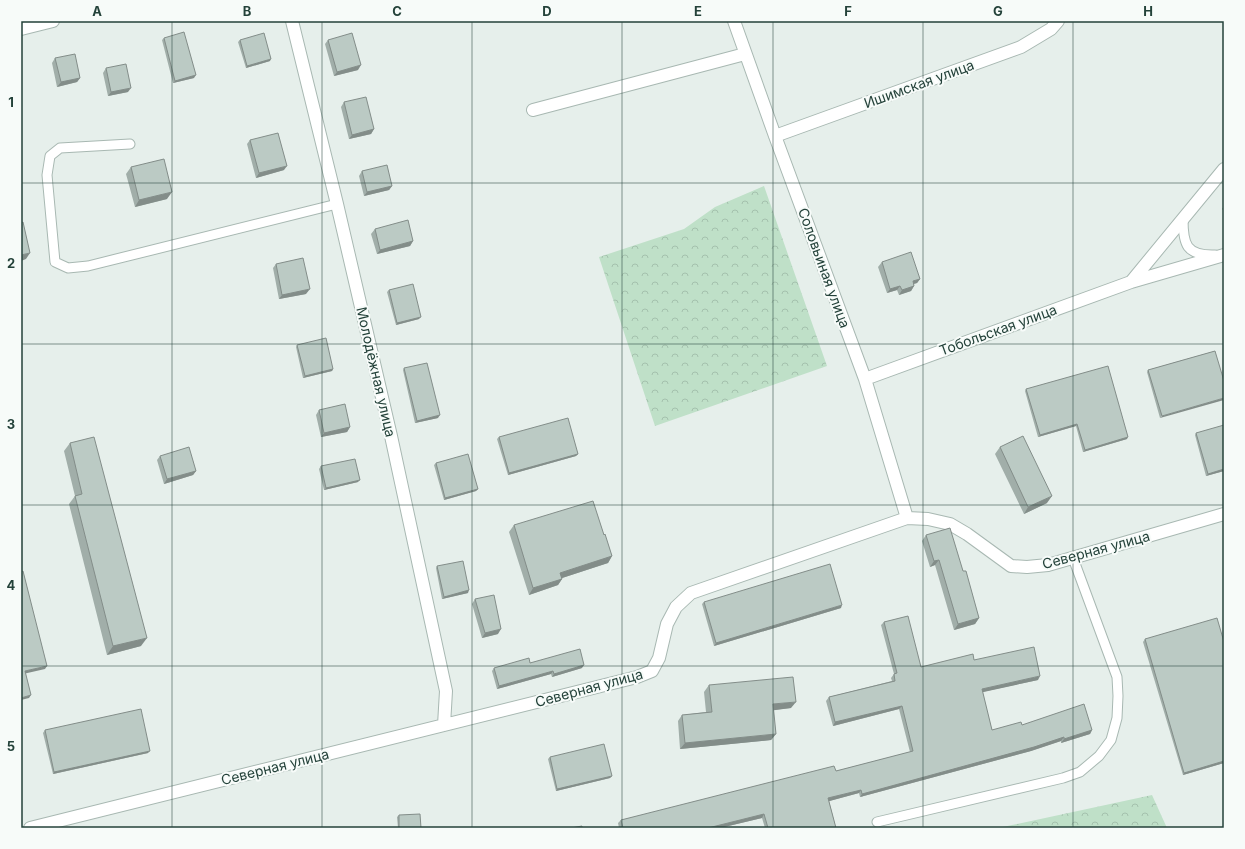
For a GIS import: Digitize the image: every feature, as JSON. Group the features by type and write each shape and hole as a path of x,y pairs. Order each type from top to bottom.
{"street":[{"path":"21,29 53,21"},
{"name":"Молодёжная улица","path":"292,21 337,204 391,436 446,691 444,725"},
{"name":"Соловьиная улица","path":"734,21 774,136 865,379 907,518"},
{"name":"Ишимская улица","path":"774,136 1021,47 1051,29 1058,21"},
{"path":"533,110 745,54"},
{"path":"1131,282 1224,169"},
{"name":"Тобольская улица","path":"865,379 1131,282 1224,255"},
{"name":"Северная улица","path":"30,828 637,678 652,671 659,658 667,624 676,608 691,593 907,518 928,519 950,524 967,534 1011,566 1027,567 1048,565 1224,514"}],"lane":[{"path":"130,144 60,148 50,156 47,175 55,262 68,268 88,266 337,204"},
{"path":"1183,219 1183,233 1186,245 1193,251 1206,255 1224,255"},
{"path":"877,822 1063,778 1080,772 1099,756 1111,740 1117,718 1117,677 1073,558"}],"green space":[{"path":"764,186 827,366 655,426 599,257 684,229 715,207"},
{"path":"1152,795 1167,828 998,828"}],"building":[{"path":"184,32 196,75 175,81 164,38"},
{"path":"264,33 271,59 247,66 240,40"},
{"path":"352,33 361,65 337,72 328,40"},
{"path":"75,54 80,78 61,82 55,58"},
{"path":"126,64 131,88 111,92 106,68"},
{"path":"366,97 374,129 352,135 344,102"},
{"path":"278,133 287,166 259,173 250,140"},
{"path":"164,159 172,192 139,200 131,167"},
{"path":"387,165 392,186 367,192 362,171"},
{"path":"408,220 413,241 380,250 375,229"},
{"path":"23,222 30,253 21,255 21,223"},
{"path":"911,252 920,279 913,281 914,286 902,290 900,286 890,289 882,262"},
{"path":"303,258 310,289 282,295 276,264"},
{"path":"413,284 421,317 397,323 389,290"},
{"path":"326,338 333,369 305,376 297,345"},
{"path":"1215,351 1224,381 1224,398 1162,416 1148,370"},
{"path":"427,363 440,415 417,421 404,368"},
{"path":"1108,366 1128,437 1085,450 1077,424 1040,435 1026,389"},
{"path":"345,404 350,427 324,433 319,410"},
{"path":"568,418 578,454 509,473 499,437"},
{"path":"1224,425 1224,469 1208,474 1196,433"},
{"path":"1023,436 1052,496 1028,507 1000,447"},
{"path":"94,437 147,638 113,646 75,496 82,494 70,443"},
{"path":"189,447 196,471 167,479 160,456"},
{"path":"468,454 478,489 445,498 436,463"},
{"path":"355,459 360,480 326,488 321,466"},
{"path":"593,501 612,556 560,573 562,579 533,588 514,525"},
{"path":"950,528 963,571 966,571 979,618 958,624 939,560 934,561 926,535"},
{"path":"463,561 469,590 444,597 437,566"},
{"path":"830,564 842,605 716,643 704,602"},
{"path":"23,571 47,666 25,671 31,695 21,698 21,572"},
{"path":"494,595 501,629 485,633 475,599"},
{"path":"908,616 921,667 973,654 974,660 1034,647 1040,676 982,689 992,730 1021,722 1022,725 1084,704 1092,730 862,794 861,790 828,798 836,828 768,828 764,814 708,828 623,828 621,820 834,766 836,771 913,751 902,706 835,722 829,697 895,681 894,674 897,673 884,622"},
{"path":"1217,618 1224,642 1224,761 1184,773 1145,639"},
{"path":"580,649 584,665 554,674 553,671 499,686 494,668 529,658 530,663"},
{"path":"793,677 796,702 773,704 776,734 685,743 682,715 712,712 709,685"},
{"path":"141,709 150,751 54,772 45,730"},
{"path":"604,744 612,776 557,789 550,757"},
{"path":"420,814 421,828 399,828 399,815"},
{"path":"582,826 582,828 571,828"}]}
